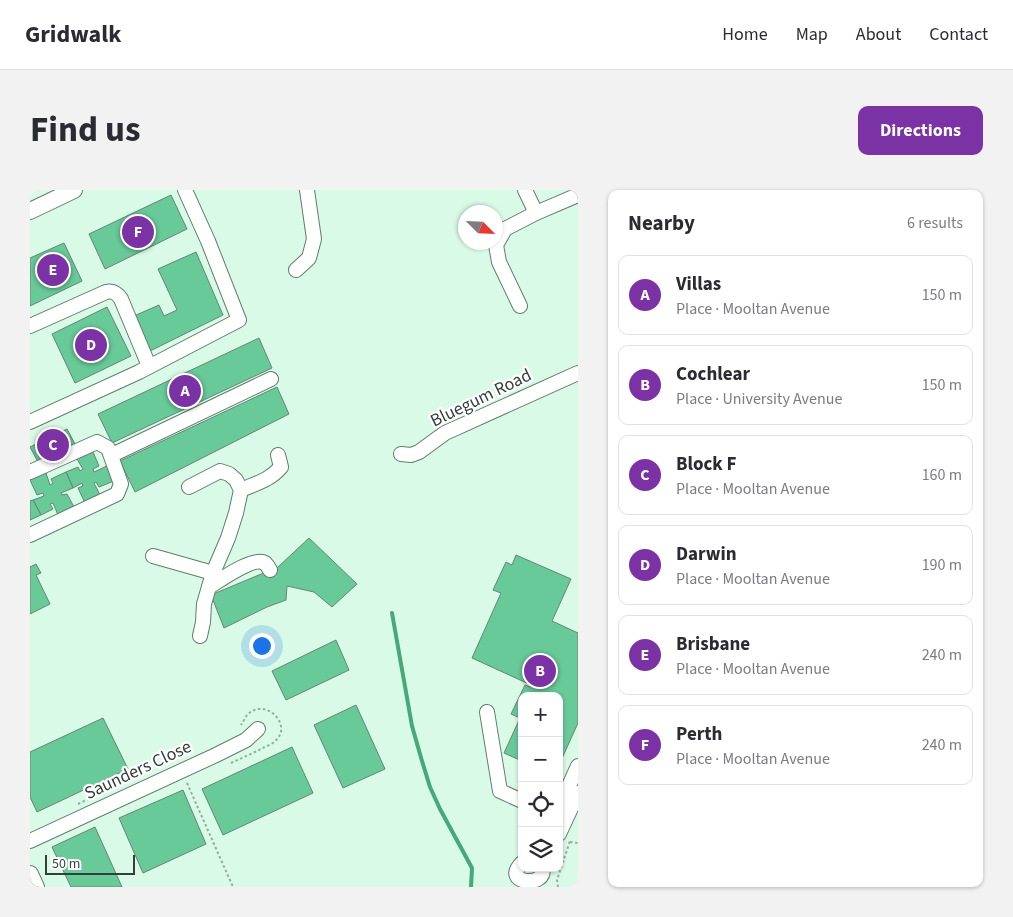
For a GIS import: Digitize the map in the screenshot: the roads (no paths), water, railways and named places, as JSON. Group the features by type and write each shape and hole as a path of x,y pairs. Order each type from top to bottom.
{"main road":[{"path":"30,211 74,190"},
{"path":"30,874 36,887"}],"street":[{"path":"30,422 139,372 239,320 208,241 185,190"},
{"path":"296,270 309,258 314,239 307,190"},
{"path":"526,190 536,213"},
{"path":"520,306 499,262 496,245 505,229 578,195"},
{"path":"30,326 106,292 113,292 118,294 121,299 149,366"},
{"name":"Bluegum Road","path":"401,454 411,455 419,452 445,433 578,373"},
{"path":"112,455 271,379"},
{"path":"30,472 97,442 108,448 121,484 118,494 30,535"},
{"path":"241,490 268,479 277,472 281,467 278,454"},
{"path":"189,487 220,471 229,474 236,480 241,490 228,538 213,572 204,604 200,636"},
{"path":"153,556 213,572"},
{"path":"209,587 255,562 266,564 270,570"},
{"path":"487,712 500,791 518,799"},
{"name":"Saunders Close","path":"30,841 216,755 246,740 258,729"},
{"path":"563,809 578,766"},
{"path":"563,812 578,793"},
{"path":"519,872 530,882"}],"waterway":[{"path":"392,613 412,726 422,761 430,787 440,809 472,868 471,887"}],"place":[{"name":"Perth","path":"138,232"},
{"name":"Brisbane","path":"53,270"},
{"name":"Darwin","path":"91,345"},
{"name":"Villas","path":"185,391"},
{"name":"Block F","path":"53,445"},
{"name":"Cochlear","path":"540,671"}]}
